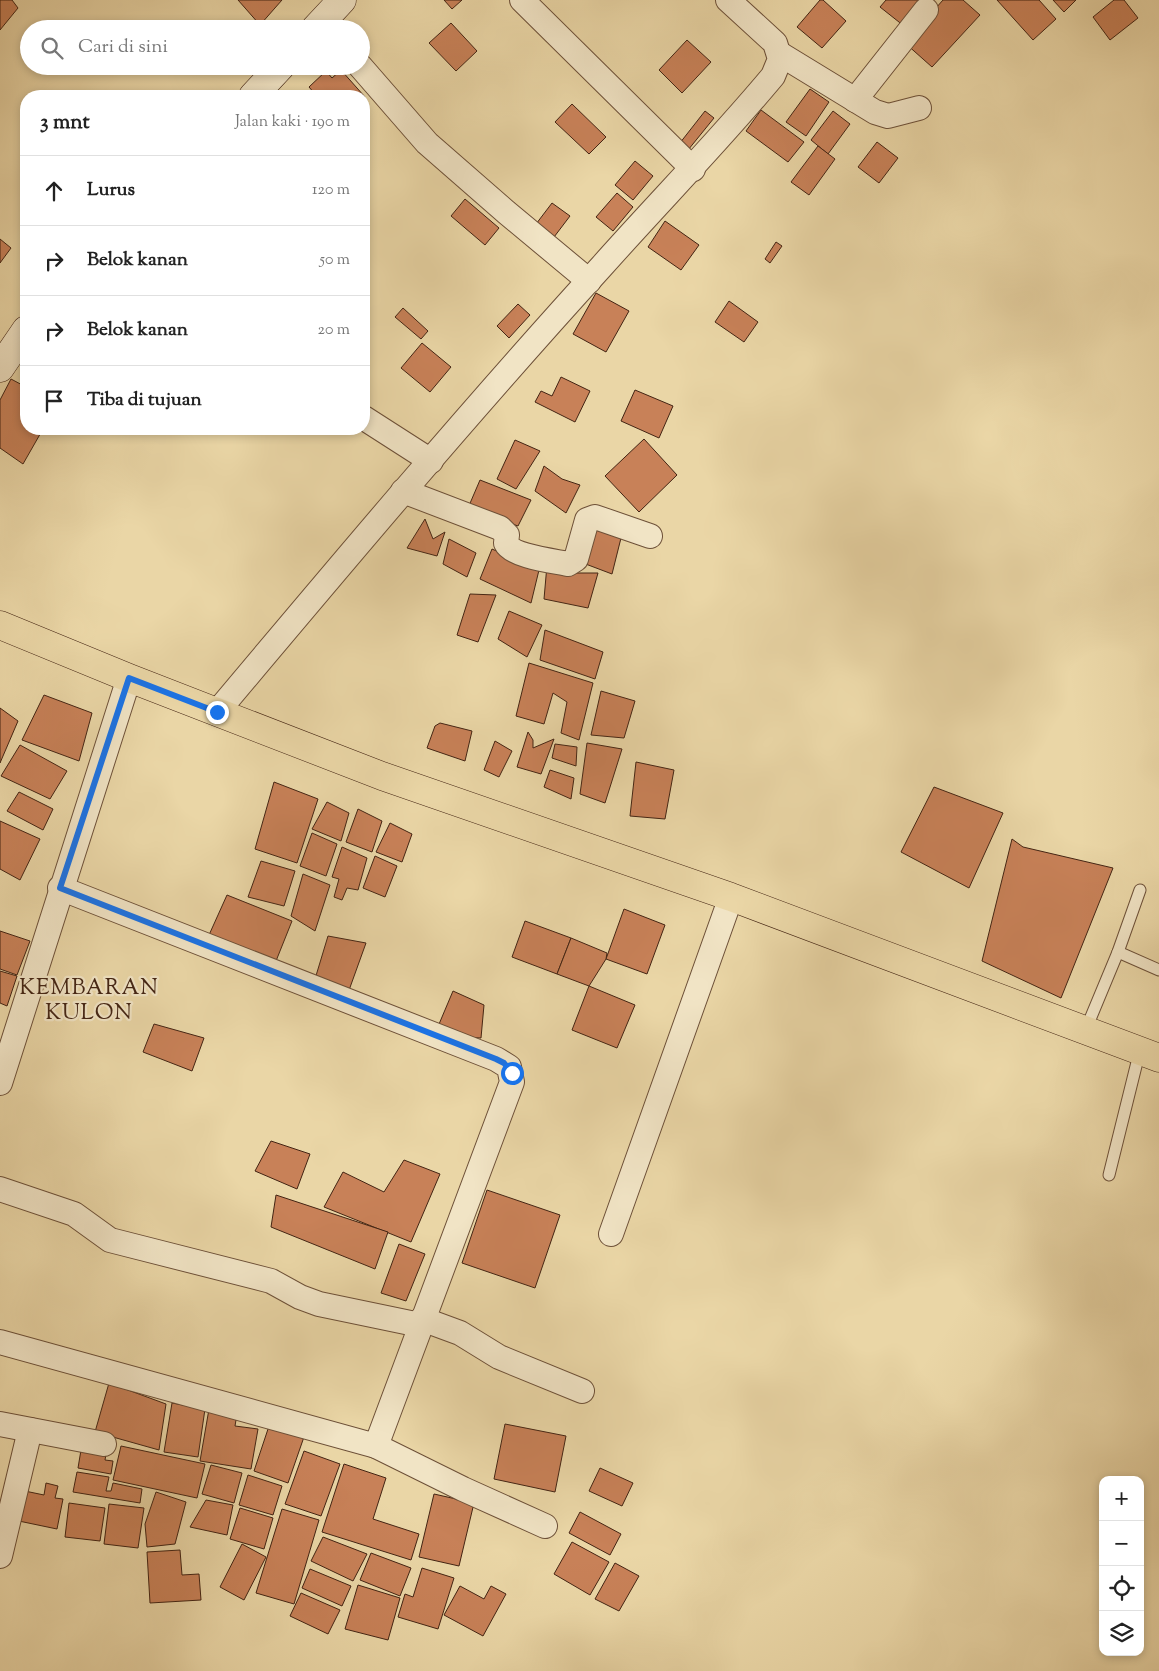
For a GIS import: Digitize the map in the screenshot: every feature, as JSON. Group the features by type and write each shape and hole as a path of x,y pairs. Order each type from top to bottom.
{"main road":[{"path":"0,625 129,678 382,776 731,897 1150,1054"}],"street":[{"path":"327,20 342,0"},
{"path":"522,0 693,169"},
{"path":"728,0 774,43 780,54 855,100 888,116 919,108"},
{"path":"855,100 926,10"},
{"path":"217,712 403,491 431,462 589,281 693,169 773,76 778,68 780,54"},
{"path":"259,90 273,75"},
{"path":"368,75 427,143 589,281"},
{"path":"0,368 20,340"},
{"path":"370,422 431,462"},
{"path":"403,491 500,528 507,535 506,543 512,550 529,556 568,564 576,558 587,520 590,518 595,517 650,536"},
{"path":"0,1082 60,888 129,678"},
{"path":"60,888 496,1059 509,1067 512,1082 376,1446"},
{"path":"611,1234 731,897"},
{"path":"0,1189 74,1214 110,1240 271,1281 300,1297 319,1304 421,1322 460,1333 499,1357 582,1391"},
{"path":"0,1342 376,1446 463,1489 545,1526"},
{"path":"0,1424 104,1444"},
{"path":"0,1556 30,1430"}],"lane":[{"path":"1086,1029 1118,952 1140,890"},
{"path":"1118,952 1159,970"},
{"path":"1110,1175 1150,1054"}],"building":[{"path":"0,0 12,0 18,8 0,30"},
{"path":"238,0 282,0 264,20 256,20"},
{"path":"444,0 462,0 452,9"},
{"path":"820,0 823,0 846,21 822,48 797,27"},
{"path":"886,0 924,0 904,26 880,7"},
{"path":"943,0 963,0 980,15 932,67 905,43"},
{"path":"997,0 1039,0 1056,19 1033,40"},
{"path":"1053,0 1076,0 1064,12"},
{"path":"1114,0 1124,0 1138,18 1110,40 1093,17"},
{"path":"451,23 477,51 456,71 429,43"},
{"path":"687,40 711,62 682,93 659,70"},
{"path":"322,75 329,75 332,78 335,75 345,75 359,90 312,90 309,87"},
{"path":"810,89 829,102 806,136 786,122"},
{"path":"572,104 606,137 589,154 555,122"},
{"path":"761,110 804,142 788,162 746,131"},
{"path":"705,111 714,118 684,155 676,148"},
{"path":"833,111 850,124 828,154 811,140"},
{"path":"877,142 898,158 879,183 858,167"},
{"path":"818,146 835,159 809,195 791,182"},
{"path":"635,161 653,176 633,200 615,185"},
{"path":"617,193 633,207 613,231 596,217"},
{"path":"465,199 499,228 485,245 451,216"},
{"path":"552,203 570,216 551,241 533,228"},
{"path":"665,221 699,245 681,270 648,247"},
{"path":"0,239 11,248 0,263"},
{"path":"776,242 782,246 770,263 765,259"},
{"path":"596,293 629,311 606,352 573,334"},
{"path":"729,301 758,322 744,342 715,322"},
{"path":"518,304 530,315 509,338 497,326"},
{"path":"403,308 428,331 421,339 395,317"},
{"path":"422,343 451,367 430,392 401,368"},
{"path":"561,377 590,391 575,422 535,402 541,391 552,396"},
{"path":"11,379 20,384 20,435 40,435 23,464 0,448 0,400"},
{"path":"635,390 673,406 659,438 621,421"},
{"path":"644,439 677,475 639,512 605,476"},
{"path":"515,440 540,451 516,489 497,479"},
{"path":"544,466 562,479 580,485 566,513 535,491"},
{"path":"480,480 531,500 518,526 468,508"},
{"path":"425,519 433,539 445,532 437,556 407,548"},
{"path":"592,526 622,534 612,574 583,563"},
{"path":"449,539 476,553 467,577 443,564"},
{"path":"492,549 539,570 531,603 480,579"},
{"path":"547,565 553,573 598,573 588,608 544,599"},
{"path":"470,594 496,595 478,642 457,635"},
{"path":"509,611 542,625 527,657 498,639"},
{"path":"545,630 603,652 595,679 540,660"},
{"path":"529,663 593,683 579,740 561,733 567,702 553,693 544,724 516,716"},
{"path":"601,691 635,701 624,738 591,735"},
{"path":"44,695 92,713 79,761 22,740"},
{"path":"0,708 18,721 0,763"},
{"path":"440,723 472,731 465,761 427,748 435,726"},
{"path":"528,732 533,740 533,748 554,739 541,774 517,767"},
{"path":"495,741 512,751 499,777 484,770"},
{"path":"587,743 622,749 605,803 580,794"},
{"path":"555,744 577,747 576,766 552,758"},
{"path":"20,745 67,771 50,799 1,776"},
{"path":"636,762 674,770 665,819 630,816"},
{"path":"550,770 574,778 571,799 544,787"},
{"path":"274,782 318,799 297,863 255,849"},
{"path":"934,787 1003,813 969,888 901,852"},
{"path":"19,792 53,809 43,830 7,811"},
{"path":"327,802 349,813 341,841 312,829"},
{"path":"358,809 382,821 372,852 346,842"},
{"path":"0,821 40,839 20,880 0,869"},
{"path":"390,823 412,834 402,862 376,852"},
{"path":"312,833 337,844 326,876 300,866"},
{"path":"1012,839 1023,847 1113,868 1061,998 982,961"},
{"path":"342,847 367,858 358,890 347,888 342,900 334,897 339,879 332,877"},
{"path":"375,856 397,866 385,897 363,888"},
{"path":"261,861 295,871 284,906 248,897"},
{"path":"303,874 330,885 315,931 291,916"},
{"path":"227,895 292,921 276,961 209,935"},
{"path":"624,909 665,925 647,974 606,959"},
{"path":"525,921 571,938 557,974 512,957"},
{"path":"0,931 30,941 17,975 0,969"},
{"path":"328,936 366,943 348,993 315,979"},
{"path":"571,938 607,953 606,959 589,986 557,974"},
{"path":"0,971 17,976 7,1006 0,1003"},
{"path":"589,986 635,1005 617,1048 572,1030"},
{"path":"453,991 484,1005 481,1038 434,1036"},
{"path":"154,1024 204,1038 192,1071 143,1052"},
{"path":"271,1141 310,1154 297,1189 255,1171"},
{"path":"404,1160 440,1174 411,1242 324,1207 343,1172 384,1192"},
{"path":"487,1190 560,1215 535,1288 462,1263"},
{"path":"276,1195 388,1232 375,1269 271,1227"},
{"path":"399,1244 425,1254 406,1301 381,1293"},
{"path":"109,1383 166,1404 159,1450 95,1432"},
{"path":"172,1403 205,1409 198,1457 164,1452"},
{"path":"209,1409 237,1414 235,1426 258,1429 251,1469 200,1461"},
{"path":"270,1423 305,1434 288,1483 254,1471"},
{"path":"505,1424 566,1436 555,1492 494,1479"},
{"path":"82,1444 107,1449 105,1460 113,1461 111,1474 78,1468"},
{"path":"121,1446 205,1464 197,1498 113,1480"},
{"path":"304,1451 340,1464 321,1516 285,1504"},
{"path":"344,1464 386,1478 373,1519 419,1534 411,1560 322,1532"},
{"path":"211,1465 242,1473 234,1503 202,1494"},
{"path":"600,1468 633,1483 622,1506 589,1491"},
{"path":"77,1472 109,1477 106,1491 111,1491 113,1483 142,1489 140,1503 73,1492"},
{"path":"248,1475 282,1486 273,1515 239,1505"},
{"path":"46,1483 58,1486 55,1498 63,1499 57,1529 14,1520 20,1490 44,1495"},
{"path":"156,1492 186,1502 175,1544 147,1547 145,1524"},
{"path":"434,1494 474,1503 459,1566 419,1557"},
{"path":"206,1500 233,1505 227,1535 190,1527"},
{"path":"69,1503 105,1508 100,1541 65,1537"},
{"path":"109,1504 144,1508 138,1548 104,1544"},
{"path":"240,1508 273,1518 264,1549 230,1539"},
{"path":"282,1509 319,1520 294,1604 256,1593"},
{"path":"580,1512 621,1534 610,1555 569,1533"},
{"path":"323,1537 367,1554 353,1581 311,1561"},
{"path":"572,1542 609,1562 590,1595 554,1574"},
{"path":"242,1544 266,1557 244,1600 220,1587"},
{"path":"180,1550 182,1575 199,1574 201,1600 150,1603 147,1552"},
{"path":"371,1553 411,1568 400,1596 360,1580"},
{"path":"615,1563 639,1576 619,1611 595,1599"},
{"path":"422,1568 454,1578 438,1629 398,1617 405,1594 413,1597"},
{"path":"310,1569 351,1586 342,1606 302,1588"},
{"path":"358,1585 400,1598 388,1640 345,1629"},
{"path":"460,1586 484,1599 491,1586 506,1594 483,1636 444,1615"},
{"path":"301,1593 340,1610 328,1634 290,1616"}],"district":[{"name":"KEMBARAN KULON","path":"89,1002"}],"route":[{"path":"217,712 129,678 60,888 496,1059 509,1067 512,1073"}]}
